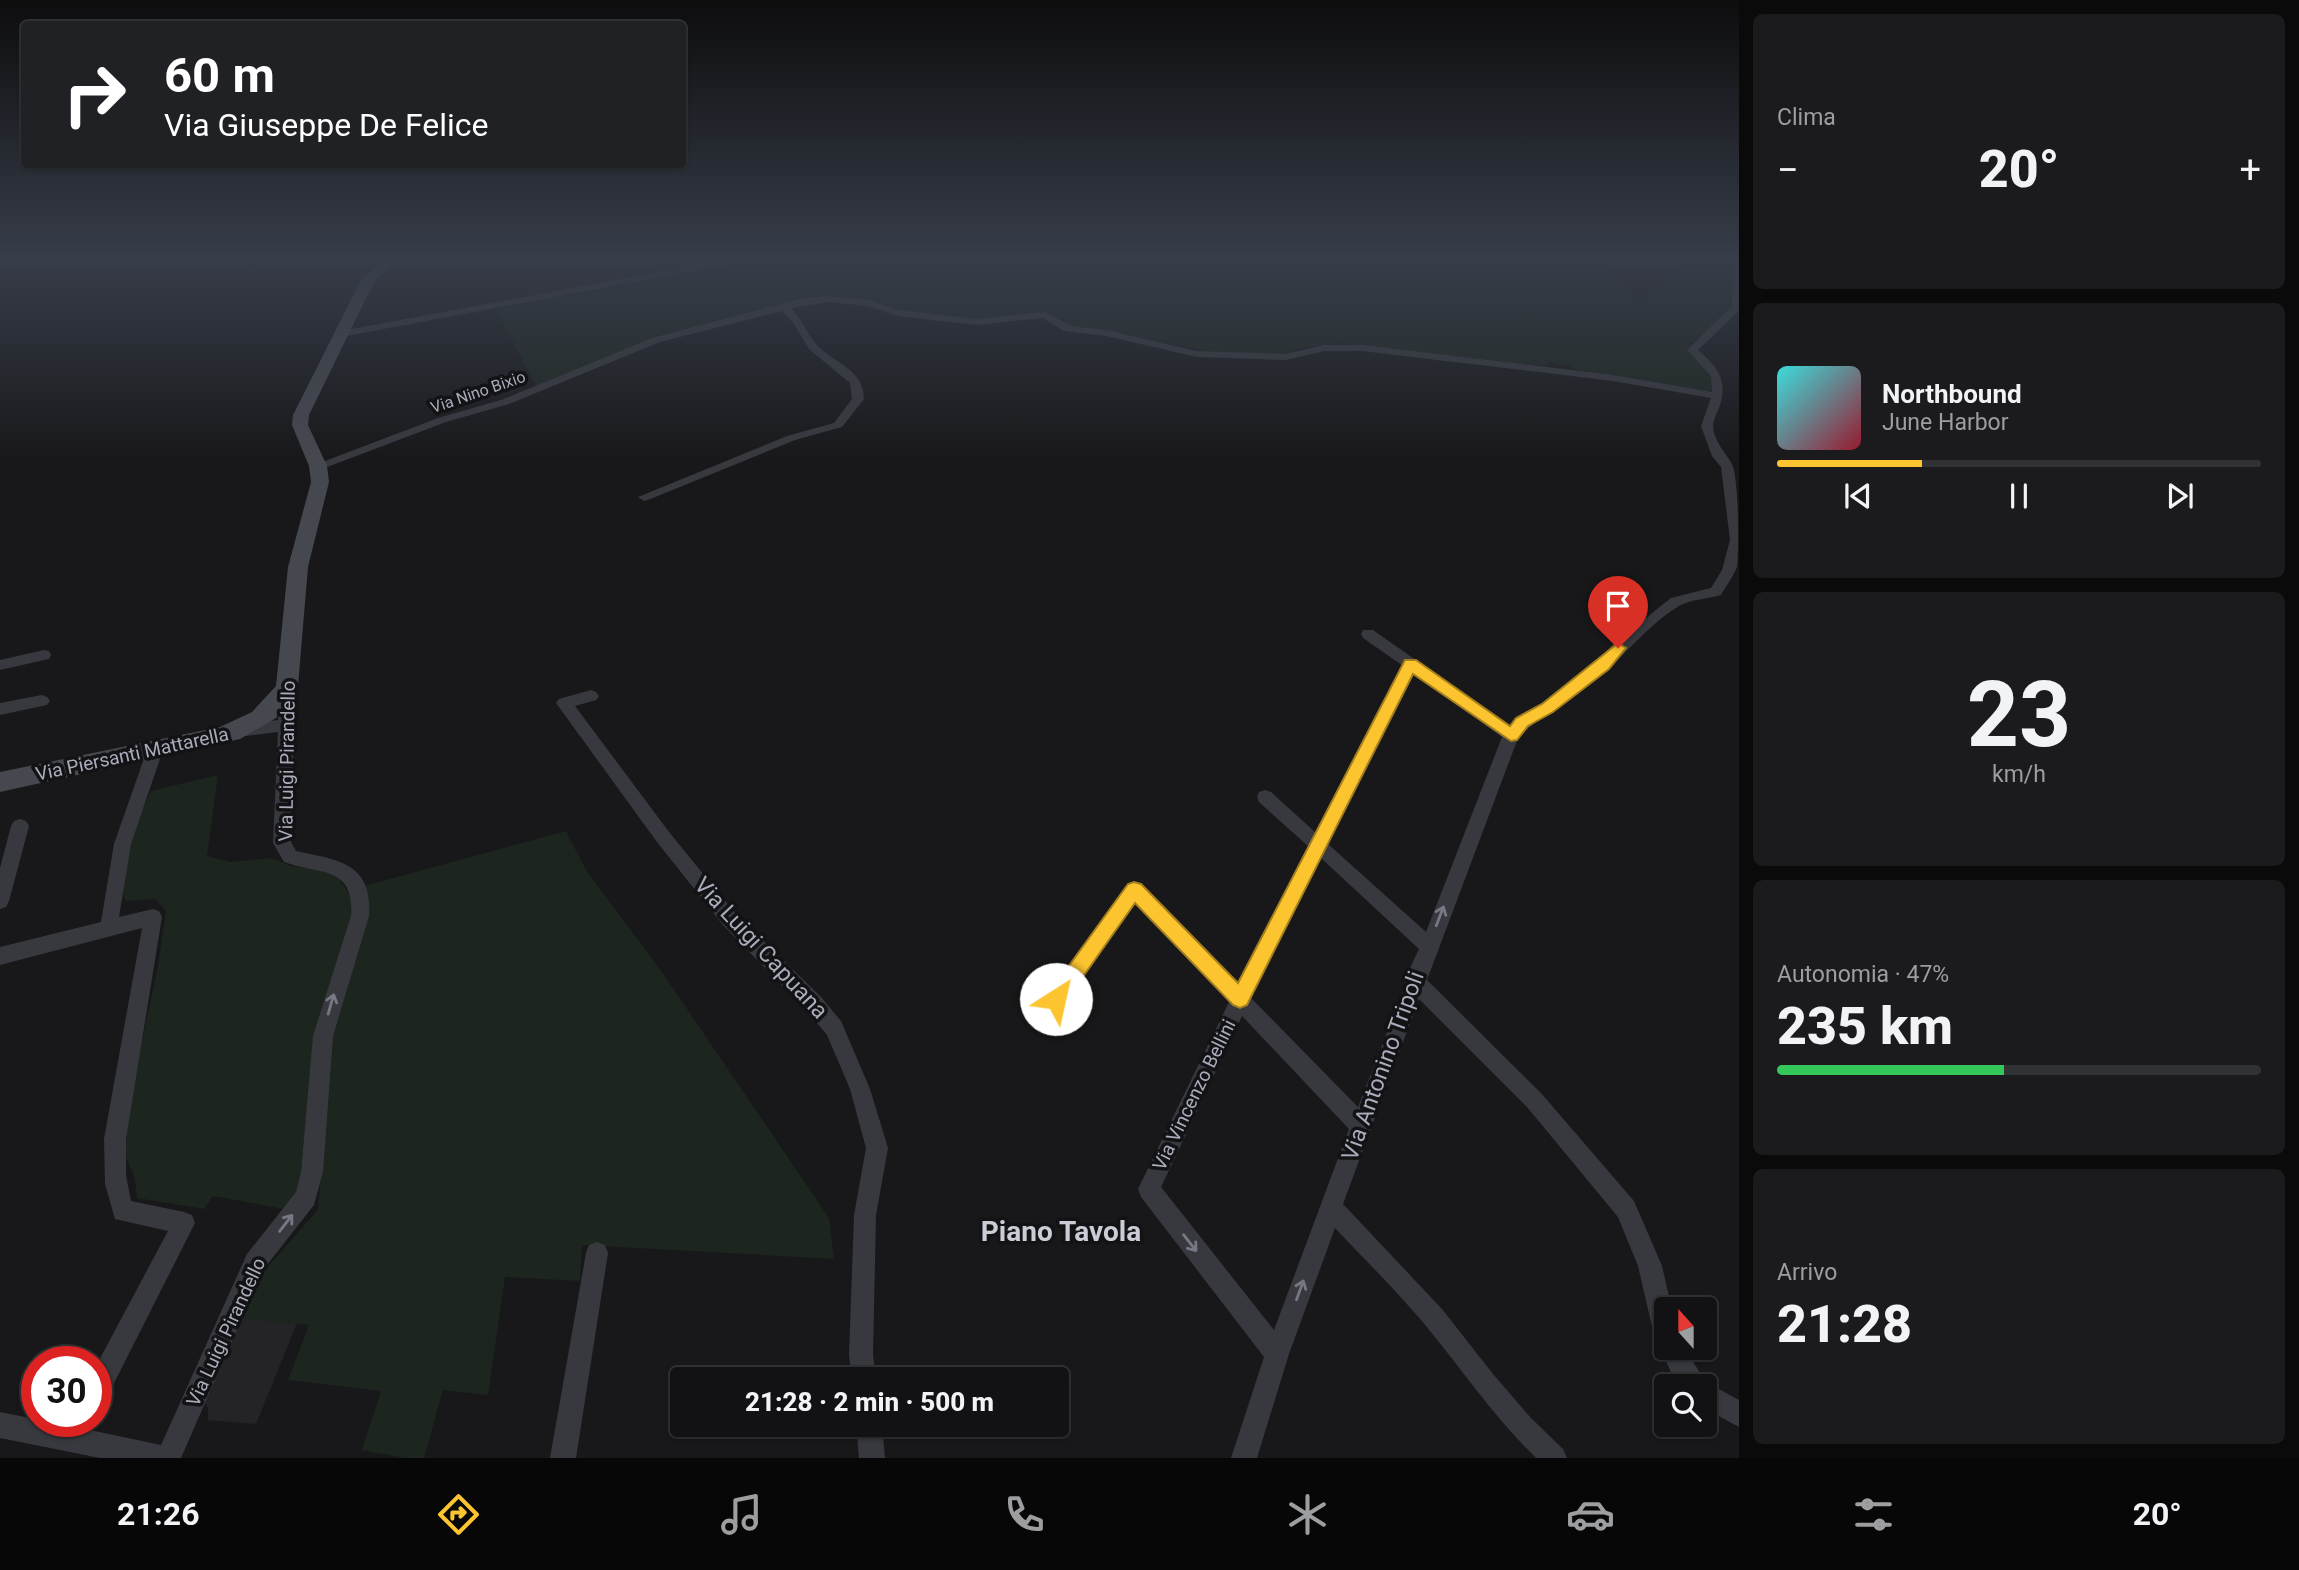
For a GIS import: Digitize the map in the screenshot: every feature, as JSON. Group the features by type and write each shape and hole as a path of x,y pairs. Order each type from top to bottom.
{"street":[{"name":"Via Luigi Pirandello","path":"166,1458 255,1262 306,1197 312,1172 323,1036 359,916 358,889 351,876 341,868 329,864 290,857 282,843 287,686 298,567 320,482 318,466 300,425 301,415 345,326"},
{"path":"341,334 384,326"},
{"name":"Via Nino Bixio","path":"318,466 433,424 505,402 610,356 656,340 710,326"},
{"path":"643,497 791,438 838,425 845,418 851,405 858,399 857,387 841,367 813,348 799,326"},
{"name":"Via Nino Bixio","path":"1063,326 1197,355 1286,357 1300,351 1341,345 1435,358 1573,371 1717,396"},
{"path":"1534,713 1548,708 1585,679 1676,601 1716,592 1729,570 1737,540 1733,466 1718,456 1707,426 1717,396 1718,376 1713,367 1692,350 1717,326"},
{"path":"1368,634 1511,735"},
{"path":"0,665 44,656"},
{"name":"Via Vincenzo Bellini","path":"1277,1354 1149,1189 1317,844 1411,664"},
{"name":"Via Piersanti Mattarella","path":"0,782 237,731 273,709 287,686"},
{"name":"Via Luigi Capuana","path":"591,696 564,703 663,837 729,919 814,1004 834,1028 860,1089 877,1149 865,1215 862,1367"},
{"path":"0,709 42,701"},
{"name":"Via Antonino Tripoli","path":"1251,1430 1428,945 1511,735 1534,713"},
{"path":"237,731 287,725"},
{"path":"109,928 118,860 125,832 147,781 155,750"},
{"path":"1265,797 1428,945"},
{"path":"0,901 20,826"},
{"path":"1056,999 1134,890 1361,1126"},
{"path":"0,956 153,917 113,1165 123,1211 184,1223 112,1361"},
{"path":"1414,981 1534,1100 1626,1209 1650,1266 1657,1297"},
{"path":"1331,1207 1434,1317 1484,1383 1522,1427 1554,1458"},
{"path":"563,1458 597,1252"},
{"path":"1717,1401 1739,1414"},
{"path":"0,1425 21,1426"},
{"path":"1233,1458 1251,1430"},
{"path":"1244,1458 1251,1430"},
{"path":"98,1437 166,1458"},
{"path":"870,1437 872,1458"}],"shaded area":[{"path":"505,326 704,326 649,339 536,386"},
{"path":"1069,326 1714,326 1691,344 1689,349 1714,374 1711,392 1576,370 1568,364 1563,365 1564,367 1550,361 1545,366 1435,356 1340,343 1297,349 1284,355 1205,351 1108,332"},
{"path":"218,775 207,856 231,862 271,858 291,866 324,870 338,877 351,897 352,919 329,986 312,1053 300,1182 294,1197 284,1209 213,1196 204,1209 137,1198 135,1178 125,1155 130,1099 158,966 166,911 155,899 125,901 125,859 151,791"},
{"path":"566,831 586,870 664,975 829,1218 834,1259 582,1245 580,1281 505,1277 488,1395 443,1390 424,1458 405,1458 362,1450 381,1391 288,1380 309,1325 242,1318 264,1271 318,1210 334,1018 364,886"},
{"path":"242,1318 297,1323 256,1424 208,1420 208,1408 204,1401"}],"district":[{"name":"Piano Tavola","path":"1061,1231"}],"route":[{"path":"1056,999 1134,890 1240,999 1411,664 1511,735 1522,722 1534,713 1548,708 1603,665 1618,648"}]}
